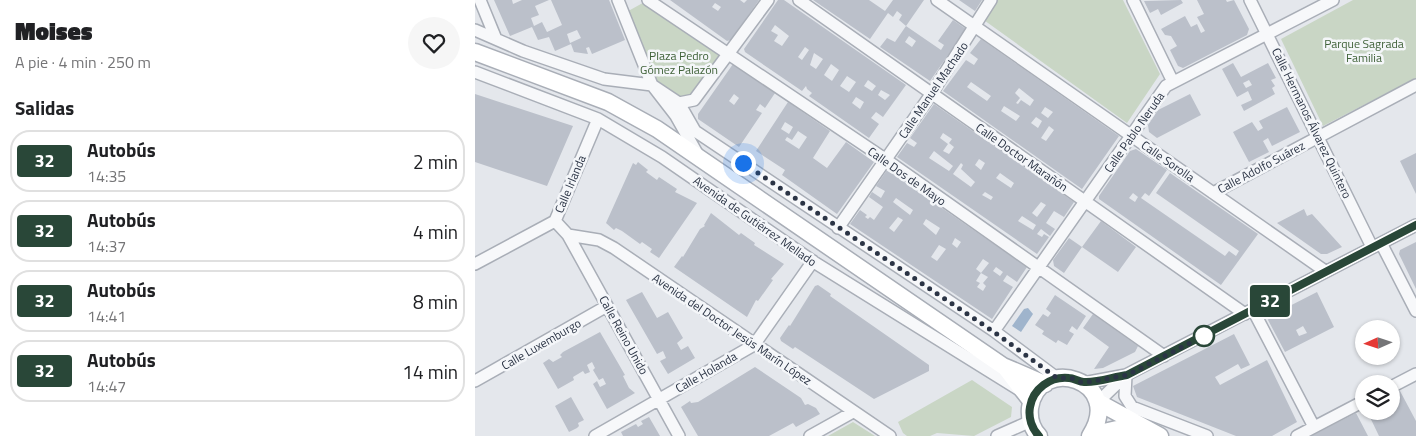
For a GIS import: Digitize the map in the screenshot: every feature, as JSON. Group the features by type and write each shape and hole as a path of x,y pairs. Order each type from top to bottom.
{"main road":[{"name":"Avenida de Gutiérrez Mellado","path":"475,52 609,102 657,129 1003,366 1028,397"},
{"name":"Avenida de Gutiérrez Mellado","path":"1003,366 1051,381 1071,378 1083,383"},
{"path":"1033,431 1028,397 1051,381"},
{"path":"1083,383 1092,391 1098,402 1099,419 1091,436"},
{"path":"1098,402 1158,435"},
{"path":"1091,436 1117,429 1158,435"}],"street":[{"path":"481,0 496,39"},
{"path":"618,0 652,85 676,116 700,158"},
{"name":"Calle Dos de Mayo","path":"648,0 885,159 1038,269 1164,356"},
{"path":"679,103 694,100 768,0"},
{"name":"Calle Doctor Marañón","path":"799,0 1085,202 1249,312"},
{"name":"Calle Sorolla","path":"937,0 1325,271"},
{"name":"Calle Manuel Machado","path":"838,228 931,93 991,0"},
{"path":"1133,0 1173,82"},
{"name":"Calle Hermanos Álvarez Quintero","path":"1250,0 1318,137 1377,245 1416,311"},
{"name":"Calle Pablo Neruda","path":"994,332 1166,86 1333,0"},
{"path":"475,30 604,79 652,85 679,103 695,131 994,332 1051,381"},
{"name":"Avenida de Gutiérrez Mellado","path":"475,72 598,119 662,156 813,261 1028,397"},
{"name":"Calle Adolfo Suárez","path":"1213,193 1416,85"},
{"name":"Calle Irlanda","path":"475,264 555,221 598,119"},
{"name":"Calle Reino Unido","path":"555,221 568,235 679,436"},
{"path":"1098,402 1127,375 1325,271 1416,226"},
{"name":"Avenida del Doctor Jesús Marín López","path":"568,235 599,240 614,248 890,436"},
{"name":"Calle Holanda","path":"595,436 754,345 813,261"},
{"name":"Calle Luxemburgo","path":"475,381 607,306"},
{"path":"1249,312 1314,427"},
{"path":"1400,382 1416,374"},
{"path":"1083,383 1127,375"},
{"path":"1127,375 1125,396 1132,407 1207,436"},
{"path":"1297,436 1355,406"},
{"path":"810,436 853,412"},
{"path":"997,436 1033,431"}],"green space":[{"name":"Plaza Pedro Gómez Palazón","path":"648,0 728,55 694,100 679,103 652,85 623,14"},
{"path":"993,0 1123,0 1160,74 1127,123 981,18"},
{"name":"Parque Sagrada Familia","path":"1353,0 1416,0 1416,78 1323,126 1281,39"},
{"path":"972,380 1012,407 1011,417 974,436 937,433 930,436 907,436 903,433 898,422"},
{"path":"853,422 875,436 828,436"}],"water":[{"path":"1028,308 1033,314 1021,332 1012,326 1024,309"}],"building":[{"path":"494,0 512,0 513,4 522,0 549,0 535,6 539,15 531,18 534,26 542,22 547,32 562,25 551,0 609,0 625,40 592,54 589,47 586,48 588,54 574,52 571,44 555,51 549,37 538,40 532,27 510,36","holes":["577,30 581,38 570,43 567,34"]},
{"path":"670,0 740,0 744,3 747,0 759,0 731,40 727,41","holes":["715,3 721,7 718,11 712,7"]},
{"path":"778,0 784,0 906,85 883,117 876,112 871,118 879,124 869,138 809,96 812,93 806,86 802,91 745,52 744,49","holes":["775,25 789,36 782,46 774,41 778,35 771,31","805,47 809,50 802,60 798,57","814,53 823,59 816,69 810,65","831,64 839,70 832,81 824,75","847,76 856,82 849,92 840,86","868,80 876,86 872,91 864,86","881,90 890,95 885,100 878,95","856,97 864,102 860,109 852,103"]},
{"path":"813,0 869,0 885,11 893,0 924,0 906,26 899,20 902,15 897,11 893,17 888,13 870,39"},
{"path":"959,0 982,0 975,11"},
{"path":"1181,0 1183,3 1161,15 1158,9 1150,13 1144,1"},
{"path":"1197,0 1226,0 1227,2 1234,0 1249,29 1247,35 1183,68 1178,66 1170,50 1177,46 1171,36 1165,35 1161,29 1185,16 1191,27 1197,24 1201,33 1205,31 1197,17 1204,14"},
{"path":"953,20 966,29 930,81 880,47 887,38 895,42 906,26 941,50 944,45 938,41","holes":["909,36 916,41 912,47 905,42"]},
{"path":"981,39 1119,136 1082,189 943,91 966,60 974,65 978,59 970,53","holes":["971,82 991,96 987,101 967,87","1019,88 1034,100 1030,106 1021,100 1018,104 1016,103 1020,98 1015,93","1004,106 1020,116 1016,121 1001,111","1045,107 1053,112 1048,118 1041,113","1036,117 1042,121 1038,128 1031,123","1049,126 1054,130 1046,141 1041,138"]},
{"path":"1233,63 1241,77 1268,63 1276,78 1271,80 1275,86 1272,88 1275,94 1244,111 1241,105 1252,100 1248,91 1237,97 1222,69","holes":["1249,80 1252,85 1246,88 1243,83"]},
{"path":"733,64 775,93 765,108 760,104 756,110 762,113 739,147 698,119 698,114","holes":["734,94 739,98 734,105 729,101"]},
{"path":"475,94 573,126 547,186 475,162"},
{"path":"1190,94 1201,115 1157,138 1149,132 1148,125 1158,110"},
{"path":"788,102 830,131 813,158 827,168 846,142 874,162 837,214 782,175 785,170 756,151","holes":["785,122 793,127 789,134 781,129","798,131 807,137 799,149 785,140 787,137 792,140"]},
{"path":"934,104 1074,202 1064,217 1054,211 1046,223 1055,229 1050,236 1041,229 1037,234 1042,237 1044,234 1049,237 1037,254 897,157 907,143 914,147 917,143 910,138","holes":["943,133 952,139 949,143 954,147 949,154 943,151 948,144 940,138","934,151 953,166 949,171 929,158","979,159 985,163 981,170 975,165","961,163 963,165 961,169 975,182 971,187 953,174","1000,173 1014,183 1011,188 996,178","985,192 993,197 991,200 982,195","1041,202 1046,205 1037,217 1032,213","1022,216 1036,225 1033,230 1018,221"]},
{"path":"1287,107 1300,132 1272,146 1268,138 1263,141 1269,152 1249,162 1233,132 1252,122 1258,131 1263,128 1259,121"},
{"path":"1136,149 1167,170 1149,196 1145,193 1141,198 1225,256 1229,251 1236,256 1239,251 1156,193 1170,173 1258,234 1221,285 1099,199 1099,196 1130,151","holes":["1133,193 1138,197 1135,202 1129,198"]},
{"path":"1416,153 1416,194 1400,161"},
{"path":"638,162 648,170 646,172 657,180 659,177 677,189 675,192 697,203 659,258 650,252 652,249 642,242 640,244 622,231 616,228 614,230 606,223 633,163 636,165"},
{"path":"887,170 1027,267 1017,282 1007,275 1003,281 1013,287 992,319 850,224 860,210 867,215 865,217 868,219 870,217 874,220 883,207 869,197 872,192 881,198 885,191 876,186","holes":["896,198 913,210 910,215 893,202","898,217 903,220 894,232 889,228","926,219 940,228 936,235 923,224","955,238 961,242 957,248 952,244","939,245 946,249 937,261 931,257","983,259 989,263 981,273 976,269","996,267 1003,272 1000,276 993,271","981,273 988,277 983,283 986,286 983,291 977,287 980,283 976,281"]},
{"path":"1304,209 1307,216 1312,214 1342,247 1327,254 1321,254 1277,223"},
{"path":"711,213 739,235 741,233 755,243 754,245 784,264 771,279 773,280 758,301 756,300 747,317 674,267 683,257 700,229 705,226"},
{"path":"1101,221 1136,247 1118,272 1082,247"},
{"path":"1069,238 1082,247 1064,273 1054,266 1053,260"},
{"path":"1416,242 1416,289 1399,254 1400,250"},
{"path":"818,285 831,294 830,296 929,365 929,371 874,399 795,347 793,349 781,341 780,338 790,326 815,286"},
{"path":"642,292 657,318 668,312 683,338 677,343 681,350 688,346 695,358 668,374 660,361 666,358 663,351 657,354 626,300"},
{"path":"1317,292 1334,327 1285,352 1268,320 1270,316","holes":["1303,326 1307,333 1299,336 1296,330"]},
{"path":"1055,295 1086,316 1077,330 1072,326 1069,331 1074,334 1067,345 1058,340 1056,343 1042,334 1044,331 1035,325 1043,314 1048,317 1051,313 1046,309"},
{"path":"1093,314 1138,346 1135,352 1103,368 1094,369 1109,347 1083,328"},
{"path":"600,332 625,375 623,376 629,388 635,393 607,409 593,384 597,381 600,387 606,384 603,378 599,380 593,370 595,368 592,362 587,365 590,372 585,374 583,371 573,377 574,380 558,389 543,363 549,359 553,362 562,357 560,355 563,352"},
{"path":"1234,334 1250,365 1241,369 1238,364 1215,377 1220,385 1267,360 1297,422 1272,436 1236,436 1137,397 1133,386"},
{"path":"755,367 801,398 805,405 808,404 816,408 820,414 796,427 793,423 769,436 698,436 681,407 690,401 691,403 698,402"},
{"path":"1400,391 1416,421 1416,436 1379,436 1371,420 1400,420"},
{"path":"571,397 584,420 578,423 579,426 577,428 569,432 555,406"},
{"path":"1355,414 1355,420 1360,420 1368,436 1311,436"},
{"path":"649,417 660,436 623,436 621,432 636,424 638,427 643,424 641,421"}],"bus line":[{"name":"32","path":"1039,436 1031,420 1029,410 1031,401 1037,391 1045,384 1057,378 1071,378 1083,383 1127,375 1416,225"}],"route":[{"path":"743,163 994,332 1057,378 1071,378 1083,383 1127,375 1204,336"}]}
